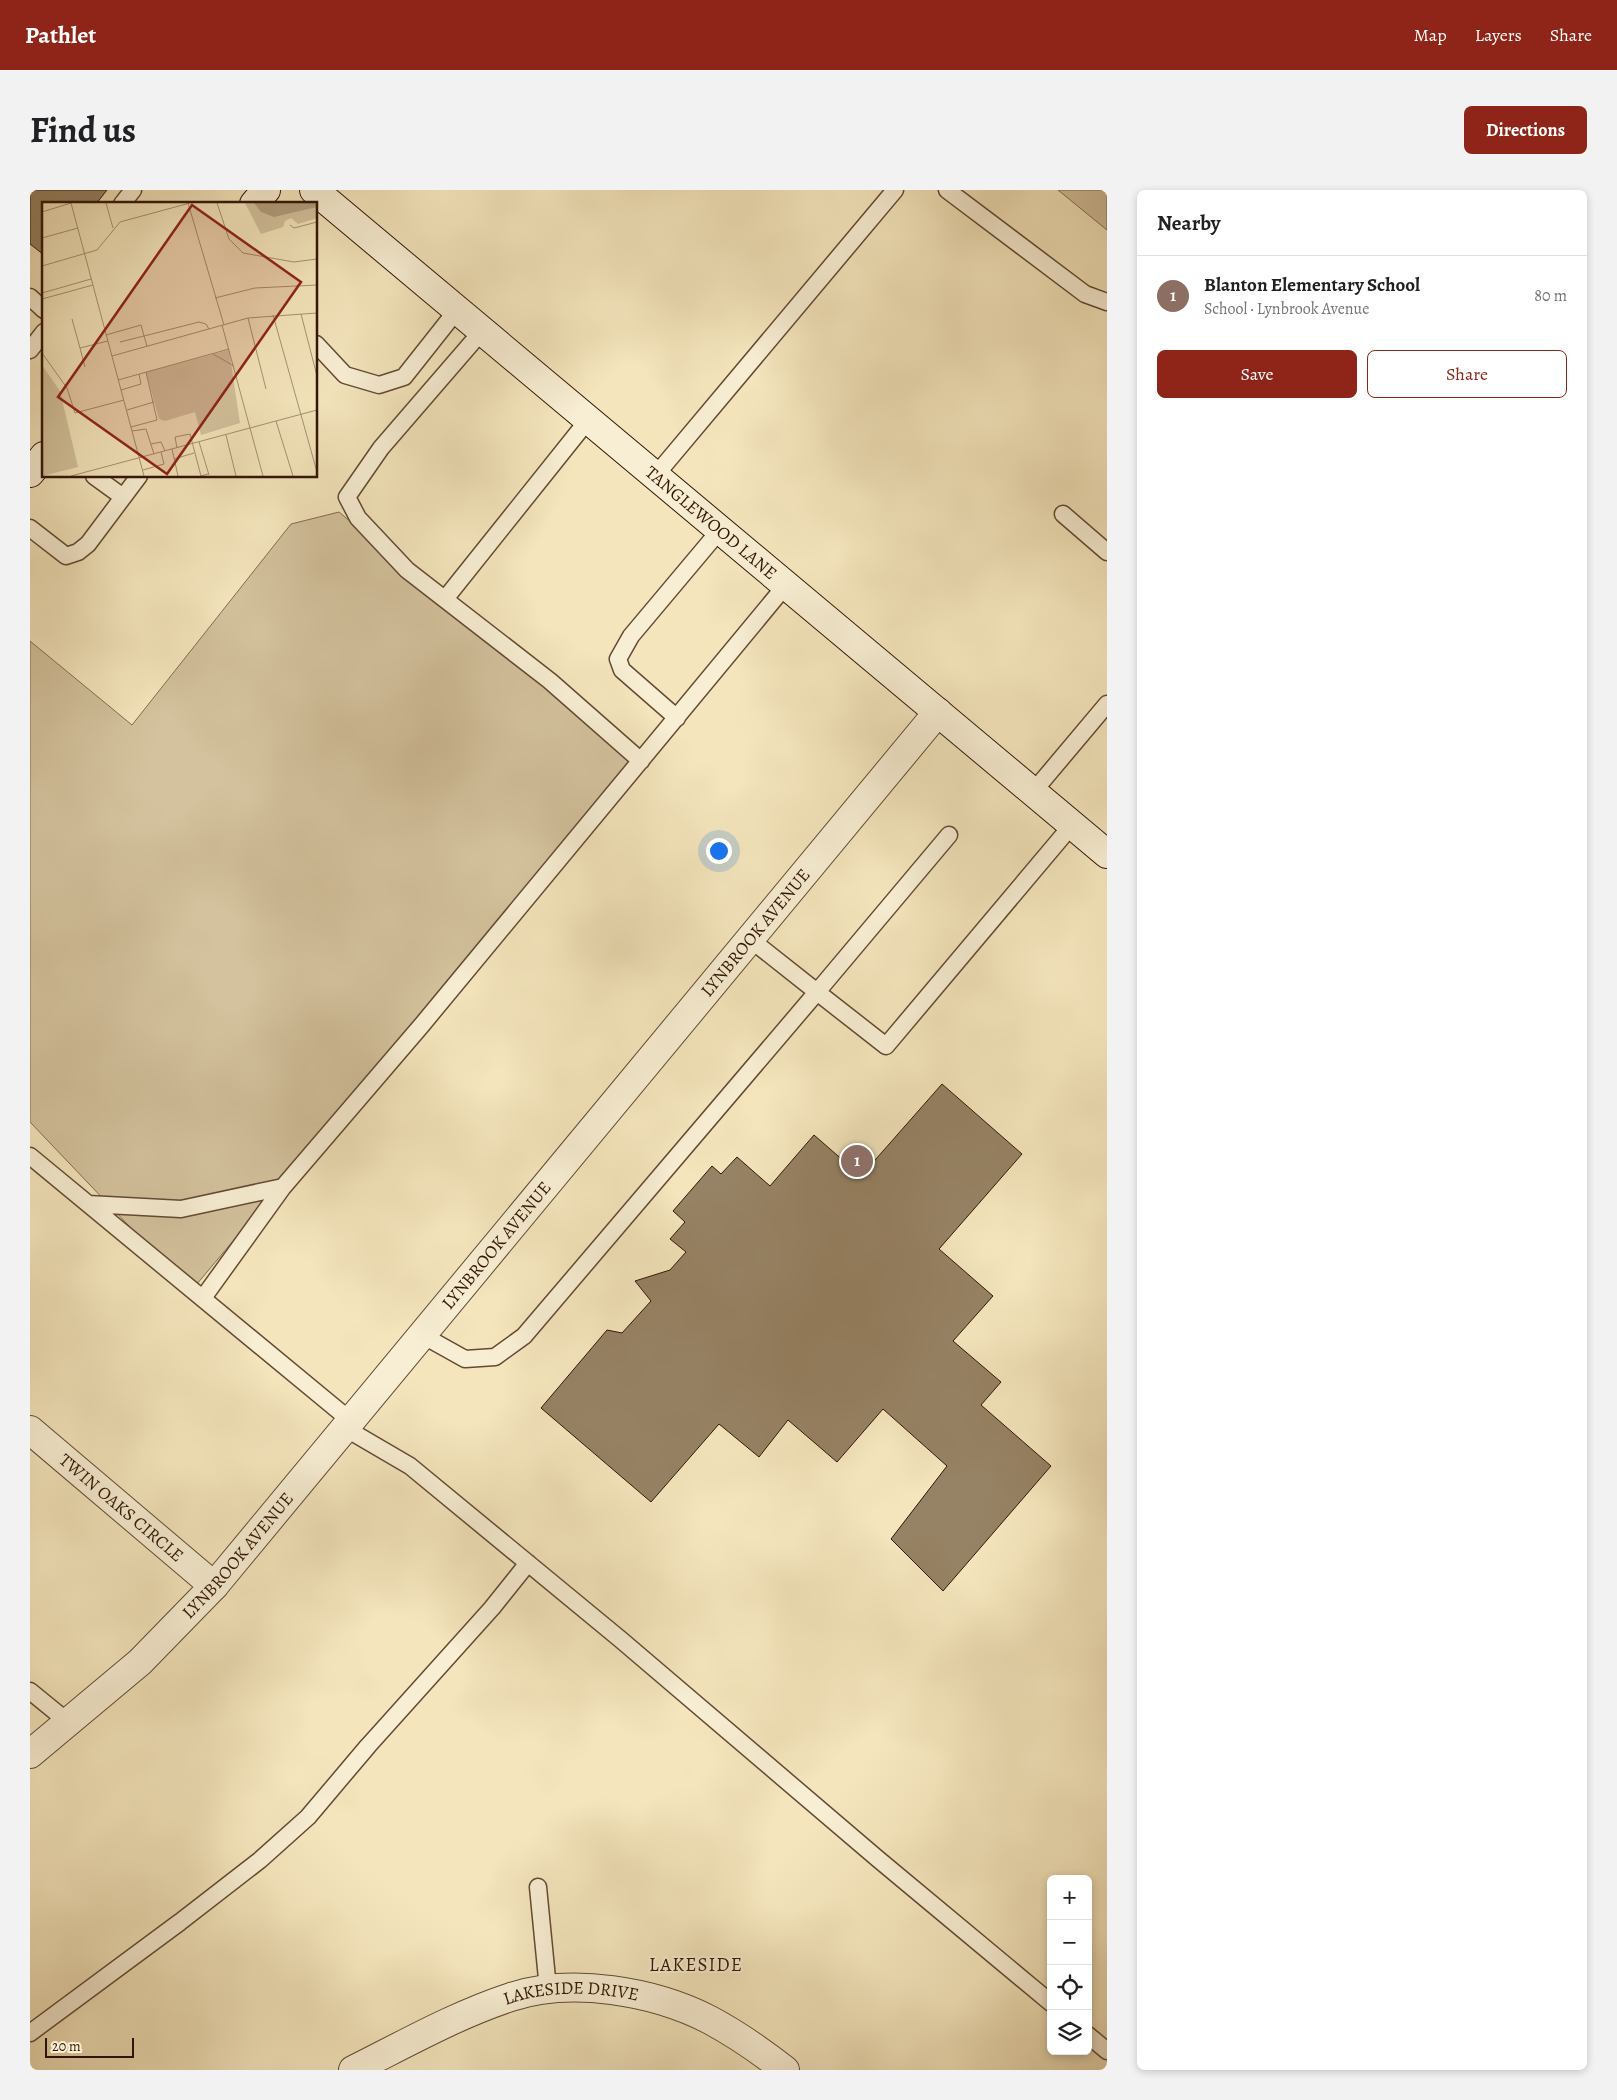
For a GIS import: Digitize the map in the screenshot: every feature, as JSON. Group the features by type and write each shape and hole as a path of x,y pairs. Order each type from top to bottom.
{"street":[{"path":"256,202 266,190"},
{"name":"TANGLEWOOD LANE","path":"314,190 1107,854"},
{"path":"30,473 42,458"},
{"name":"LYNBROOK AVENUE","path":"30,1754 140,1662 214,1586 938,712"},
{"name":"TWIN OAKS CIRCLE","path":"30,1430 214,1586"},
{"name":"LAKESIDE DRIVE","path":"354,2070 450,2021 512,1997 548,1990 582,1988 622,1992 666,2002 709,2020 786,2070"}],"lane":[{"path":"124,202 133,190"},
{"path":"655,476 895,190"},
{"path":"947,190 1085,294 1107,302"},
{"path":"30,297 42,308"},
{"path":"318,346 345,375 379,385 404,377 457,310"},
{"path":"482,331 382,448 347,497 358,518 407,570 550,681 641,761"},
{"path":"30,350 42,335"},
{"path":"445,599 588,420"},
{"path":"97,478 123,497"},
{"path":"30,528 66,556 78,552 88,544 137,478"},
{"path":"1063,514 1107,552"},
{"path":"677,718 622,670 618,659 631,636 720,530"},
{"path":"203,1298 283,1186 421,1026 786,585"},
{"path":"1033,792 1107,704"},
{"path":"750,939 886,1046 1072,825"},
{"path":"422,1335 465,1359 494,1357 524,1336 949,835"},
{"path":"30,1156 203,1298 348,1424 410,1466 620,1639 835,1823 1047,2000"},
{"path":"88,1204 181,1209 283,1186"},
{"path":"30,2033 260,1860 308,1817 374,1739 492,1608 528,1564"},
{"path":"30,1691 68,1722"},
{"path":"538,1887 548,1990"},
{"path":"1092,2038 1107,2051"}],"shaded area":[{"path":"1058,190 1107,190 1107,230"},
{"path":"339,512 636,762 191,1291 30,1122 30,641 132,725 291,524"}],"building":[{"path":"30,190 107,190 98,202 42,202 42,253 30,244"},
{"path":"942,1084 1022,1154 939,1249 993,1296 953,1341 1001,1382 981,1405 1051,1466 943,1591 891,1539 947,1466 883,1409 837,1462 788,1420 759,1457 719,1424 651,1502 541,1408 607,1330 622,1333 651,1301 635,1281 670,1270 686,1252 670,1239 685,1222 673,1211 712,1166 721,1174 737,1157 770,1186 814,1135 861,1176"}],"place":[{"name":"Blanton Elementary School","path":"857,1161"}],"district":[{"name":"LAKESIDE","path":"696,1965"}]}
